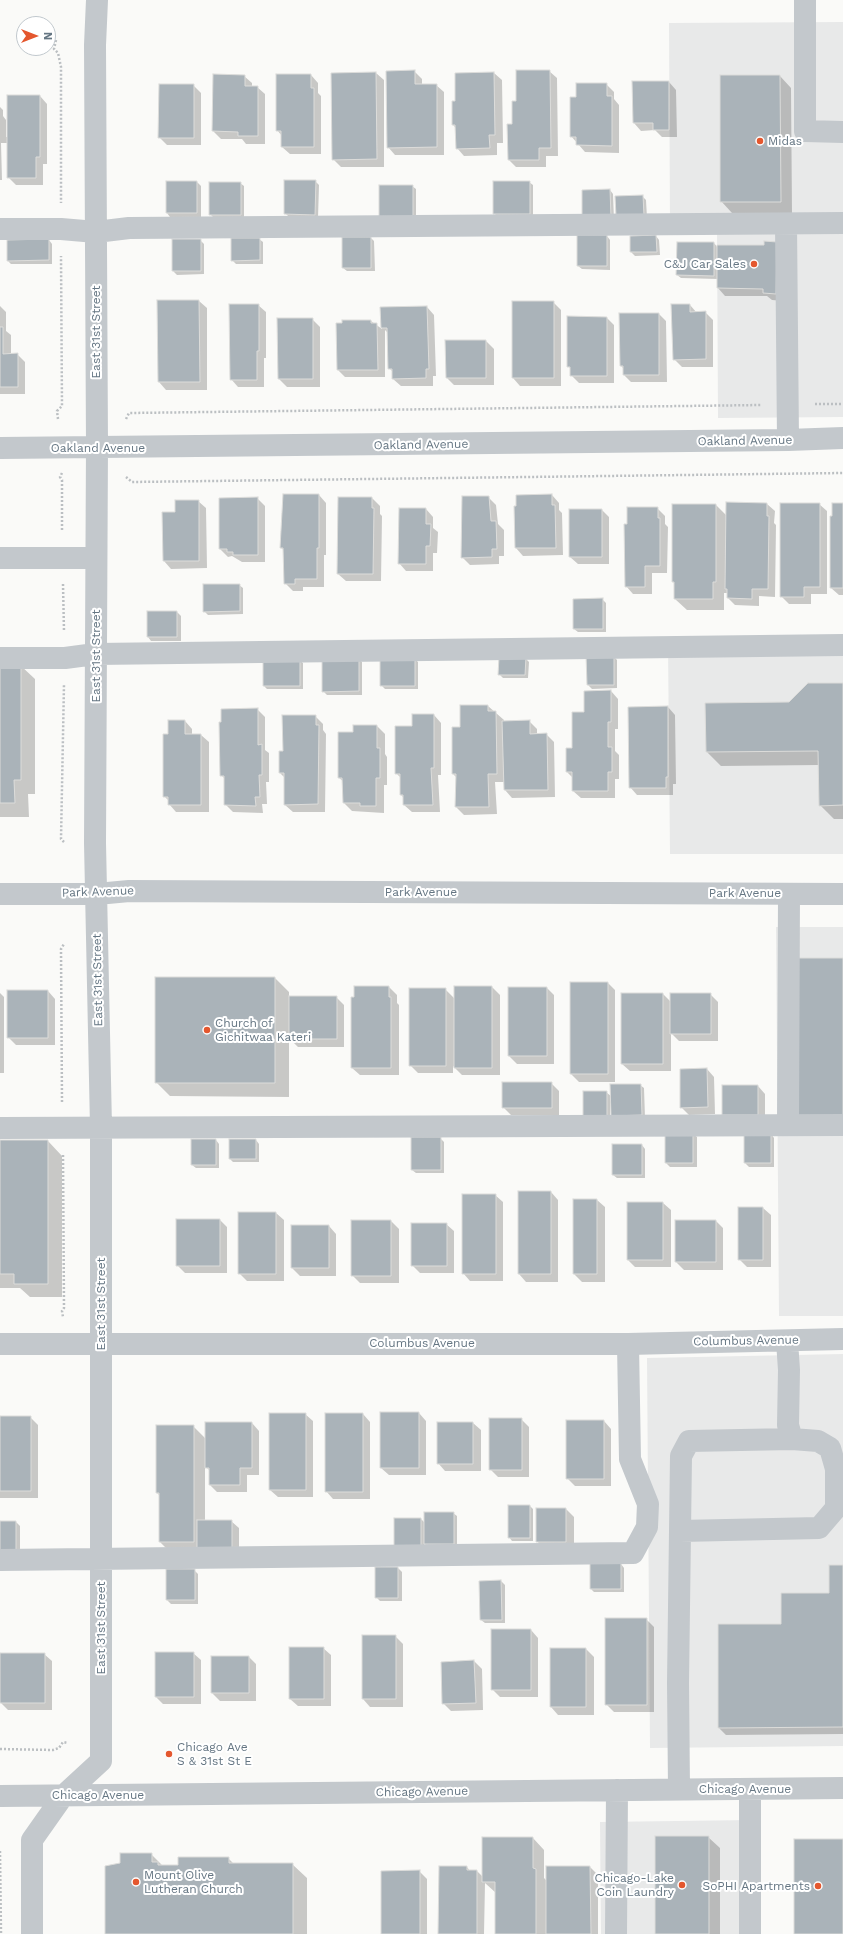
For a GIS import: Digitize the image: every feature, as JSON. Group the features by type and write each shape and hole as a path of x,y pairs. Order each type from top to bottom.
{"street":[{"name":"East 31st Street","path":"32,1934 32,1840 63,1796 101,1762 101,1127 95,654 97,446 95,45 97,0"},
{"path":"805,0 805,131 843,132"},
{"path":"0,229 61,229 96,232 137,228 843,223"},
{"path":"786,224 788,440"},
{"name":"Oakland Avenue","path":"0,448 97,446 126,448 788,440 843,438"},
{"path":"0,558 96,558"},
{"path":"0,658 65,658 95,654 843,645"},
{"name":"Park Avenue","path":"0,894 97,894 129,891 843,894"},
{"path":"788,1124 789,894"},
{"path":"0,1128 843,1124"},
{"name":"Columbus Avenue","path":"0,1344 101,1342 628,1344 843,1339"},
{"path":"787,1341 789,1370 788,1425 792,1439"},
{"path":"0,1560 633,1553 647,1527 648,1504 630,1459 628,1344"},
{"path":"679,1789 678,1683 680,1531 681,1456 689,1441 792,1439 818,1441 830,1448 836,1469 836,1508 819,1528 680,1531"},
{"name":"Chicago Avenue","path":"0,1796 843,1788"},
{"path":"750,1789 750,1934"},
{"path":"616,1934 617,1790"}],"path":[{"path":"126,419 129,413 843,404"},
{"path":"126,477 132,482 843,473"},
{"path":"0,1749 53,1750 59,1748 63,1742 68,1743"},
{"path":"0,1851 1,1934"}],"shaded area":[{"path":"843,22 843,417 718,418 717,226 670,227 669,23"},
{"path":"843,643 843,854 670,854 668,645"},
{"path":"776,927 843,927 843,1316 779,1316"},
{"path":"843,1354 843,1746 650,1748 647,1358"},
{"path":"753,1820 752,1934 601,1934 600,1822"}],"building":[{"path":"415,70 415,84 437,84 437,147 387,148 386,71"},
{"path":"516,70 550,70 551,148 539,148 539,160 508,160 507,124 512,124 512,101 516,101"},
{"path":"376,72 377,159 332,160 331,73"},
{"path":"494,72 495,135 489,135 490,148 456,149 455,125 452,125 452,101 455,101 455,73"},
{"path":"213,74 245,75 245,86 258,86 258,136 238,136 238,132 212,131"},
{"path":"276,74 311,74 311,88 314,88 314,147 281,147 281,131 276,131"},
{"path":"720,75 780,75 781,202 720,202"},
{"path":"632,81 669,81 669,130 653,130 653,123 633,123"},
{"path":"576,83 607,83 607,96 612,96 612,146 576,145 576,137 570,137 570,97 576,97"},
{"path":"159,84 194,84 194,138 158,138"},
{"path":"7,95 40,95 40,157 36,157 36,178 7,178"},
{"path":"284,180 316,180 315,215 284,214"},
{"path":"166,181 197,181 197,213 166,213"},
{"path":"493,181 530,181 530,214 493,214"},
{"path":"209,182 241,182 241,215 209,215"},
{"path":"379,185 413,185 413,218 379,218"},
{"path":"610,189 611,217 582,218 582,190"},
{"path":"643,195 644,215 616,216 615,196"},
{"path":"577,235 607,235 607,266 577,266"},
{"path":"656,235 657,252 630,252 630,236"},
{"path":"342,237 371,237 371,268 342,268"},
{"path":"231,238 260,238 260,260 231,261"},
{"path":"49,239 49,260 7,261 7,240"},
{"path":"172,239 201,239 201,271 172,271"},
{"path":"764,241 777,242 776,294 763,293 763,289 717,288 717,245 764,245"},
{"path":"677,242 714,242 714,276 676,275"},
{"path":"157,300 199,300 200,382 158,382"},
{"path":"512,301 554,301 554,378 512,378"},
{"path":"229,304 259,304 259,351 257,351 257,380 230,380"},
{"path":"671,304 690,304 690,312 706,311 706,359 673,360"},
{"path":"427,306 429,369 426,369 426,378 392,379 392,369 388,369 387,328 381,328 380,307"},
{"path":"619,313 659,313 659,375 623,375 623,366 620,366"},
{"path":"567,316 607,317 607,376 570,376 570,367 567,367"},
{"path":"277,318 313,318 313,379 278,379"},
{"path":"342,320 371,320 371,323 377,323 378,370 337,370 336,323 342,323"},
{"path":"0,327 3,327 3,354 18,353 18,387 0,387"},
{"path":"445,340 486,340 486,378 446,378"},
{"path":"283,494 319,494 319,548 317,548 317,579 295,579 295,584 284,584 283,548 280,548"},
{"path":"552,494 552,505 555,505 556,548 515,548 514,506 516,506 516,495"},
{"path":"462,496 489,496 491,521 496,521 497,549 492,549 492,557 461,558"},
{"path":"258,497 258,555 233,555 233,552 227,552 227,549 219,549 219,498"},
{"path":"338,497 372,497 372,508 374,508 373,574 337,574"},
{"path":"175,500 199,500 199,561 163,561 162,512 175,512"},
{"path":"726,502 767,503 767,516 769,516 768,589 752,589 752,599 727,598 727,589 725,589"},
{"path":"780,503 820,503 820,587 804,587 804,597 780,597"},
{"path":"832,503 843,503 843,588 830,588 830,516 832,516"},
{"path":"672,504 716,504 716,582 713,582 713,599 674,599 674,582 672,582"},
{"path":"627,507 658,507 658,518 660,518 660,566 645,566 645,587 625,587 624,524 627,524"},
{"path":"399,508 426,508 426,524 431,524 430,546 426,546 426,564 398,564"},
{"path":"569,509 602,509 602,557 569,557"},
{"path":"203,584 240,584 240,611 203,612"},
{"path":"603,598 603,629 573,629 573,599"},
{"path":"147,611 177,611 177,637 147,637"},
{"path":"586,655 614,655 614,685 587,685"},
{"path":"380,657 415,658 415,686 380,686"},
{"path":"499,657 526,657 525,675 498,675"},
{"path":"322,658 359,658 359,691 322,692"},
{"path":"263,659 300,659 300,686 263,686"},
{"path":"21,664 21,780 14,780 15,803 0,803 0,665"},
{"path":"808,683 843,683 843,805 819,806 818,751 706,752 705,703 789,702"},
{"path":"611,690 611,722 608,722 608,747 612,747 612,772 608,772 608,791 572,791 572,772 566,772 566,748 572,748 572,712 584,712 584,691"},
{"path":"460,705 488,705 488,711 496,711 497,774 488,774 489,807 455,807 456,774 452,774 452,727 460,727"},
{"path":"668,706 668,777 666,777 666,788 629,788 628,707"},
{"path":"258,708 258,745 262,744 262,775 259,775 260,797 255,797 256,806 224,805 224,776 220,776 219,722 221,722 221,709"},
{"path":"412,714 434,714 434,768 431,768 433,805 403,805 403,795 400,795 400,774 395,774 395,726 412,726"},
{"path":"282,715 316,715 316,725 319,725 318,804 284,805 284,773 279,773 279,751 283,751"},
{"path":"168,720 185,720 185,734 201,734 201,805 168,805 168,797 163,797 163,734 168,734"},
{"path":"530,720 530,734 547,733 548,790 504,790 502,721"},
{"path":"353,725 377,725 377,748 380,748 380,778 376,778 376,806 360,806 360,803 343,803 342,778 338,778 338,732 353,732"},
{"path":"796,958 843,958 843,1118 796,1118"},
{"path":"155,977 275,977 275,1083 155,1083"},
{"path":"570,982 608,982 608,1074 570,1074"},
{"path":"354,986 389,986 389,997 391,997 391,1068 351,1068 351,997 354,997"},
{"path":"454,986 492,986 492,1068 454,1068"},
{"path":"508,987 547,987 547,1056 508,1056"},
{"path":"409,988 446,988 446,1066 409,1066"},
{"path":"7,990 48,990 48,1038 7,1038"},
{"path":"621,993 663,993 663,1064 621,1064"},
{"path":"670,993 711,993 711,1034 670,1034"},
{"path":"289,996 337,996 337,1039 289,1039"},
{"path":"707,1068 708,1107 680,1108 680,1069"},
{"path":"502,1082 552,1082 552,1108 502,1108"},
{"path":"610,1084 641,1084 642,1115 611,1116"},
{"path":"722,1085 758,1085 758,1115 722,1115"},
{"path":"583,1091 607,1091 607,1117 583,1117"},
{"path":"665,1133 693,1133 693,1163 665,1163"},
{"path":"744,1133 771,1133 771,1163 744,1163"},
{"path":"411,1137 441,1137 441,1170 411,1170"},
{"path":"191,1139 216,1139 216,1165 191,1165"},
{"path":"229,1139 256,1139 256,1159 229,1159"},
{"path":"0,1140 48,1140 48,1284 14,1284 14,1274 0,1274"},
{"path":"612,1144 642,1144 642,1175 612,1175"},
{"path":"518,1191 551,1191 551,1274 518,1274"},
{"path":"462,1194 496,1194 496,1274 462,1274"},
{"path":"573,1199 597,1199 597,1274 573,1274"},
{"path":"627,1202 663,1202 663,1260 627,1260"},
{"path":"738,1207 763,1207 763,1260 738,1260"},
{"path":"238,1212 276,1212 276,1274 238,1274"},
{"path":"176,1219 220,1219 220,1266 176,1266"},
{"path":"351,1220 391,1220 391,1276 351,1276"},
{"path":"675,1220 716,1220 716,1262 675,1262"},
{"path":"411,1223 447,1223 447,1266 411,1266"},
{"path":"291,1225 329,1225 329,1268 291,1268"},
{"path":"380,1412 419,1412 419,1468 380,1468"},
{"path":"269,1413 306,1413 306,1490 269,1490"},
{"path":"325,1413 363,1413 363,1492 325,1492"},
{"path":"0,1416 31,1416 31,1491 0,1491"},
{"path":"489,1418 522,1418 522,1470 489,1470"},
{"path":"566,1420 604,1420 604,1479 566,1479"},
{"path":"205,1422 252,1422 252,1468 240,1468 240,1485 209,1485 209,1468 205,1468"},
{"path":"437,1422 473,1422 473,1464 437,1464"},
{"path":"156,1425 194,1425 194,1542 159,1542 159,1493 156,1493"},
{"path":"508,1505 530,1505 530,1538 508,1538"},
{"path":"536,1508 566,1508 566,1542 536,1542"},
{"path":"424,1512 454,1512 454,1544 424,1544"},
{"path":"394,1518 421,1518 421,1546 394,1546"},
{"path":"197,1520 232,1520 232,1550 197,1550"},
{"path":"0,1521 16,1521 16,1550 0,1550"},
{"path":"590,1563 621,1563 621,1589 590,1589"},
{"path":"829,1565 843,1565 843,1727 718,1728 718,1624 781,1624 781,1593 829,1593"},
{"path":"375,1567 398,1567 398,1598 375,1598"},
{"path":"166,1569 195,1569 195,1600 166,1600"},
{"path":"501,1580 502,1620 480,1620 479,1581"},
{"path":"605,1618 647,1618 647,1705 605,1705"},
{"path":"491,1629 531,1629 531,1690 491,1690"},
{"path":"362,1635 396,1635 396,1699 362,1699"},
{"path":"289,1647 324,1647 324,1699 289,1699"},
{"path":"550,1648 586,1648 586,1707 550,1707"},
{"path":"155,1652 194,1652 194,1697 155,1697"},
{"path":"0,1653 45,1653 45,1703 0,1703"},
{"path":"211,1656 249,1656 249,1693 211,1693"},
{"path":"474,1660 476,1703 442,1704 441,1662"},
{"name":"Chicago-Lake Coin Laundry","path":"655,1836 709,1836 709,1934 655,1934"},
{"path":"482,1837 533,1837 533,1868 536,1869 536,1934 495,1934 495,1882 482,1882"},
{"name":"SoPHI Apartments","path":"794,1839 843,1839 843,1934 794,1934"},
{"path":"120,1853 152,1853 152,1862 158,1862 158,1865 178,1865 178,1857 229,1857 229,1863 293,1863 293,1934 105,1934 105,1866 120,1863"},
{"path":"439,1866 467,1866 467,1870 477,1870 477,1934 438,1934"},
{"path":"546,1866 590,1866 591,1934 546,1934"},
{"path":"420,1870 420,1934 381,1934 381,1871"}],"place":[{"name":"Midas","path":"760,141"},
{"name":"C&J Car Sales","path":"754,264"},
{"name":"Church of Gichitwaa Kateri","path":"207,1030"},
{"name":"Chicago Ave S & 31st St E","path":"169,1754"},
{"name":"Mount Olive Lutheran Church","path":"136,1882"},
{"name":"Chicago-Lake Coin Laundry","path":"682,1885"},
{"name":"SoPHI Apartments","path":"818,1886"}]}
